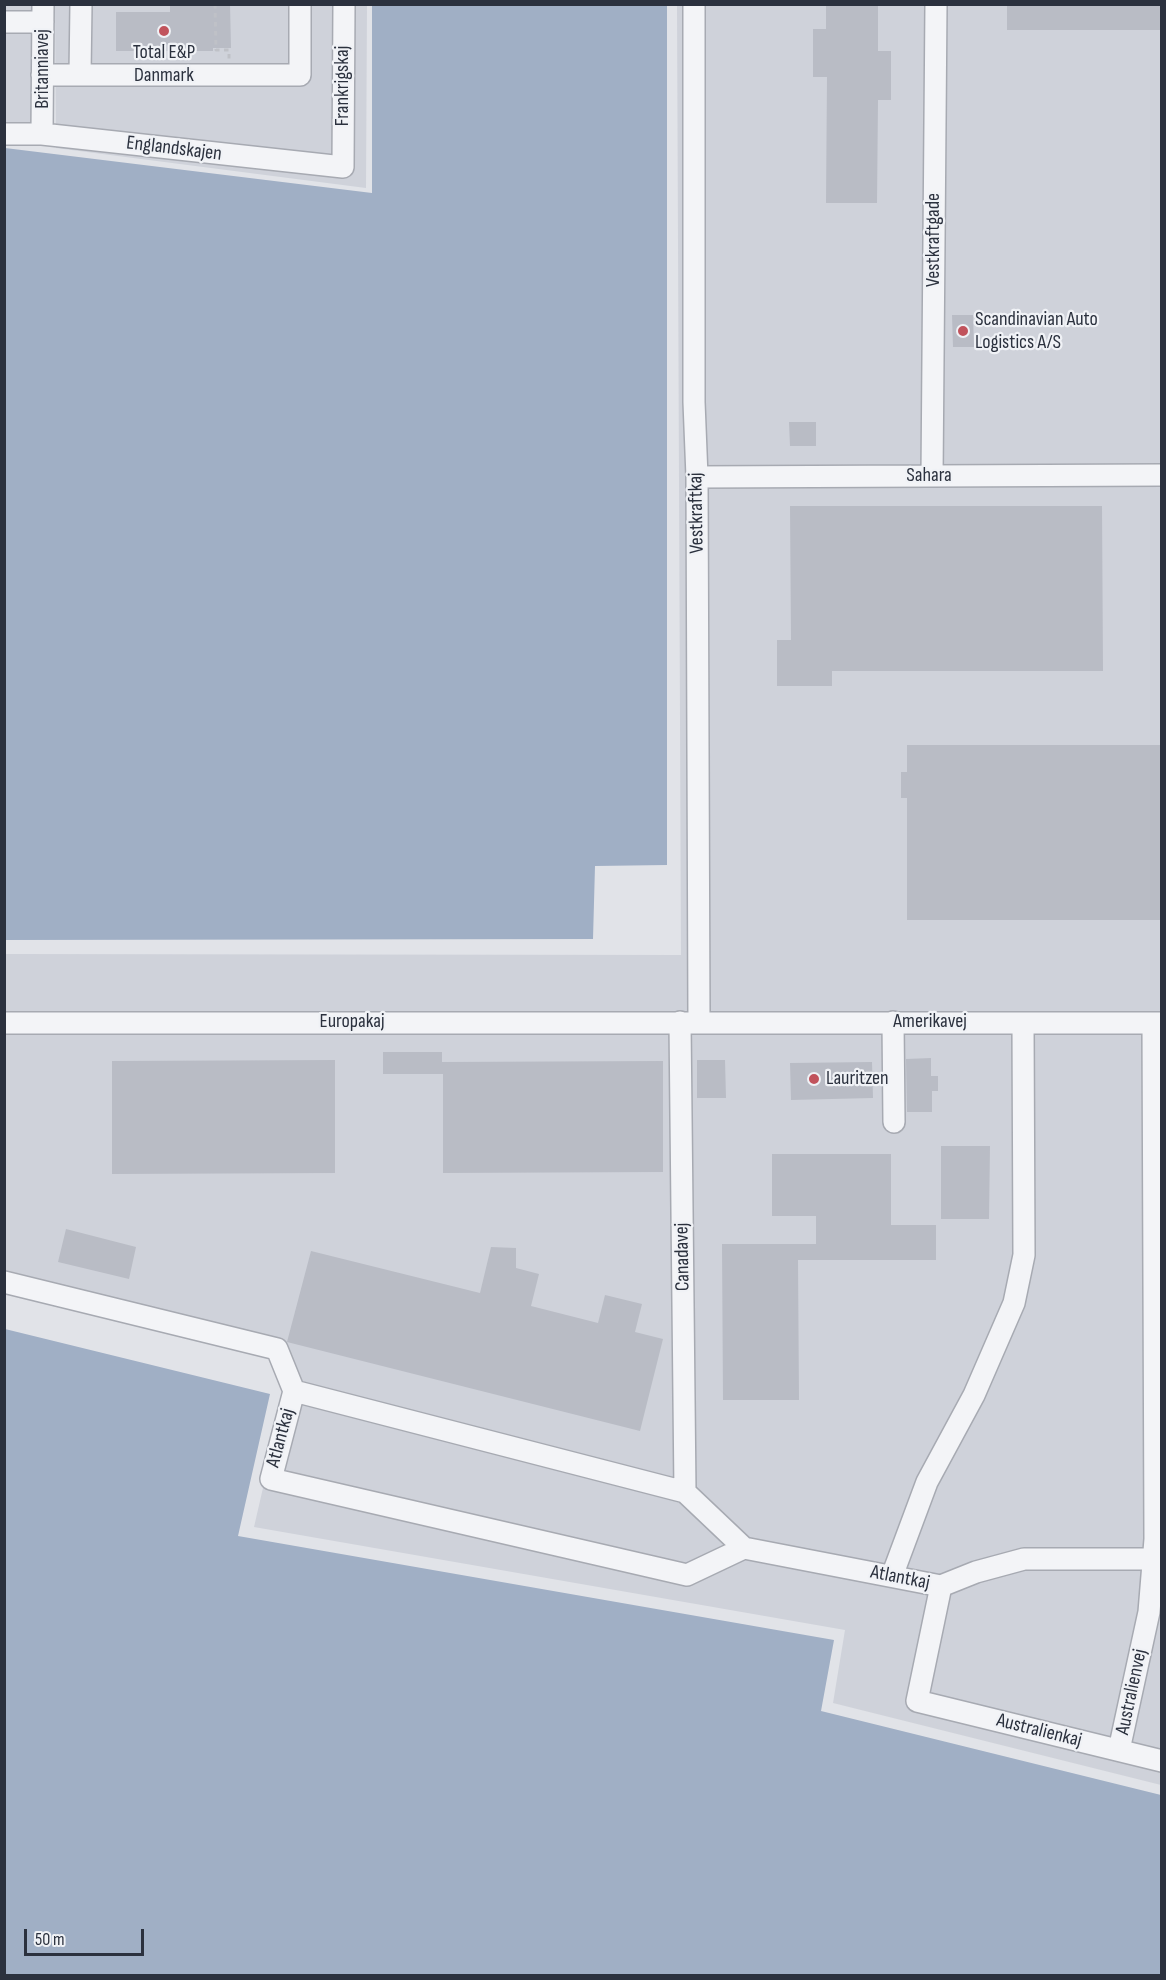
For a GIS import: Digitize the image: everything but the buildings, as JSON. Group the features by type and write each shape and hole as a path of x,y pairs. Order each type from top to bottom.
{"street":[{"path":"80,74 81,4"},
{"path":"42,75 300,75 300,4"},
{"name":"Frankrigskaj","path":"343,167 344,4"},
{"name":"Vestkraftkaj","path":"690,1022 697,477 694,402 694,4"},
{"name":"Vestkraftgade","path":"932,476 936,4"},
{"path":"4,22 43,14"},
{"name":"Britanniavej","path":"42,134 43,14"},
{"name":"Englandskajen","path":"4,134 42,134 343,167"},
{"name":"Sahara","path":"697,477 1161,475"},
{"name":"Amerikavej","path":"690,1022 1157,1023"},
{"name":"Europakaj","path":"4,1023 690,1022"},
{"name":"Canadavej","path":"685,1492 690,1022"},
{"path":"892,1022 894,1122"},
{"path":"892,1576 927,1482 974,1395 1014,1303 1024,1255 1023,1023"},
{"name":"Australienvej","path":"1119,1750 1155,1613 1157,1023"},
{"path":"4,1282 277,1349 294,1391"},
{"name":"Atlantkaj","path":"744,1548 687,1575 271,1479 294,1391 685,1492 744,1548 941,1586 917,1701"},
{"path":"941,1586 975,1572 1024,1559 1154,1559"},
{"name":"Australienkaj","path":"917,1701 1161,1761"}],"path":[{"path":"215,4 216,50 229,50 230,75"}],"shaded area":[{"path":"4,5 31,5 31,144 5,142"},
{"path":"55,5 367,5 366,188 56,148"},
{"path":"677,5 1161,5 1161,1785 833,1703 845,1630 254,1527 286,1388 287,1342 5,1270 4,954 681,955"}],"water":[{"path":"372,5 667,5 667,865 595,866 593,939 5,940 5,148 372,193"},
{"path":"5,1329 270,1394 238,1536 834,1640 821,1711 1161,1795 1161,1975 5,1975"}],"place":[{"name":"Total E&P Danmark","path":"164,31"},
{"name":"Scandinavian Auto Logistics A/S","path":"963,331"},
{"name":"Lauritzen","path":"814,1079"}]}
